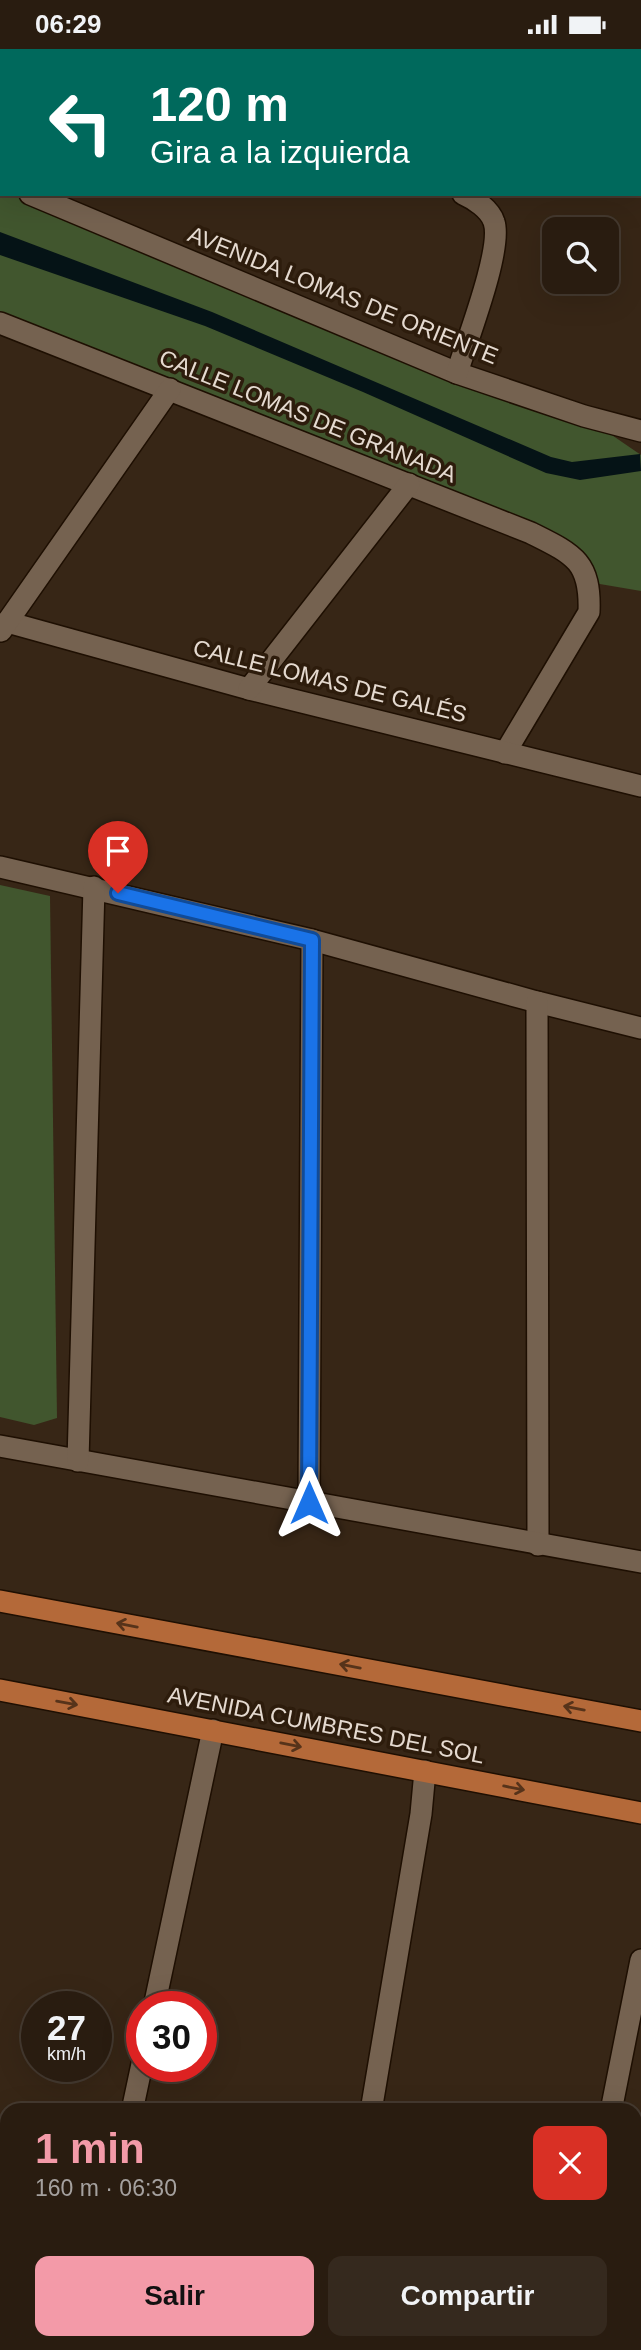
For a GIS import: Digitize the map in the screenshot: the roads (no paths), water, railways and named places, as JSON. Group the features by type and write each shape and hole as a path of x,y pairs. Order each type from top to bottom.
{"main road":[{"path":"0,1601 641,1721"},
{"name":"AVENIDA CUMBRES DEL SOL","path":"0,1691 641,1813"}],"street":[{"name":"AVENIDA LOMAS DE ORIENTE","path":"35,196 457,373 584,416 641,431"},
{"path":"457,373 496,251 494,221 477,201 467,196"},
{"name":"CALLE LOMAS DE GRANADA","path":"0,323 531,533 569,552 586,574 590,590 589,613 505,754"},
{"path":"4,627 170,389"},
{"path":"248,689 409,484"},
{"name":"CALLE LOMAS DE GALÉS","path":"4,627 641,786"},
{"path":"0,867 312,940 641,1028"},
{"path":"78,1461 94,887"},
{"path":"309,1503 312,940"},
{"path":"537,1002 538,1545"},
{"path":"0,1447 641,1562"},
{"path":"157,1991 213,1730"},
{"path":"371,2103 421,1814 425,1771"},
{"path":"613,2103 641,1960"},
{"path":"134,2103 138,2082"}]}
